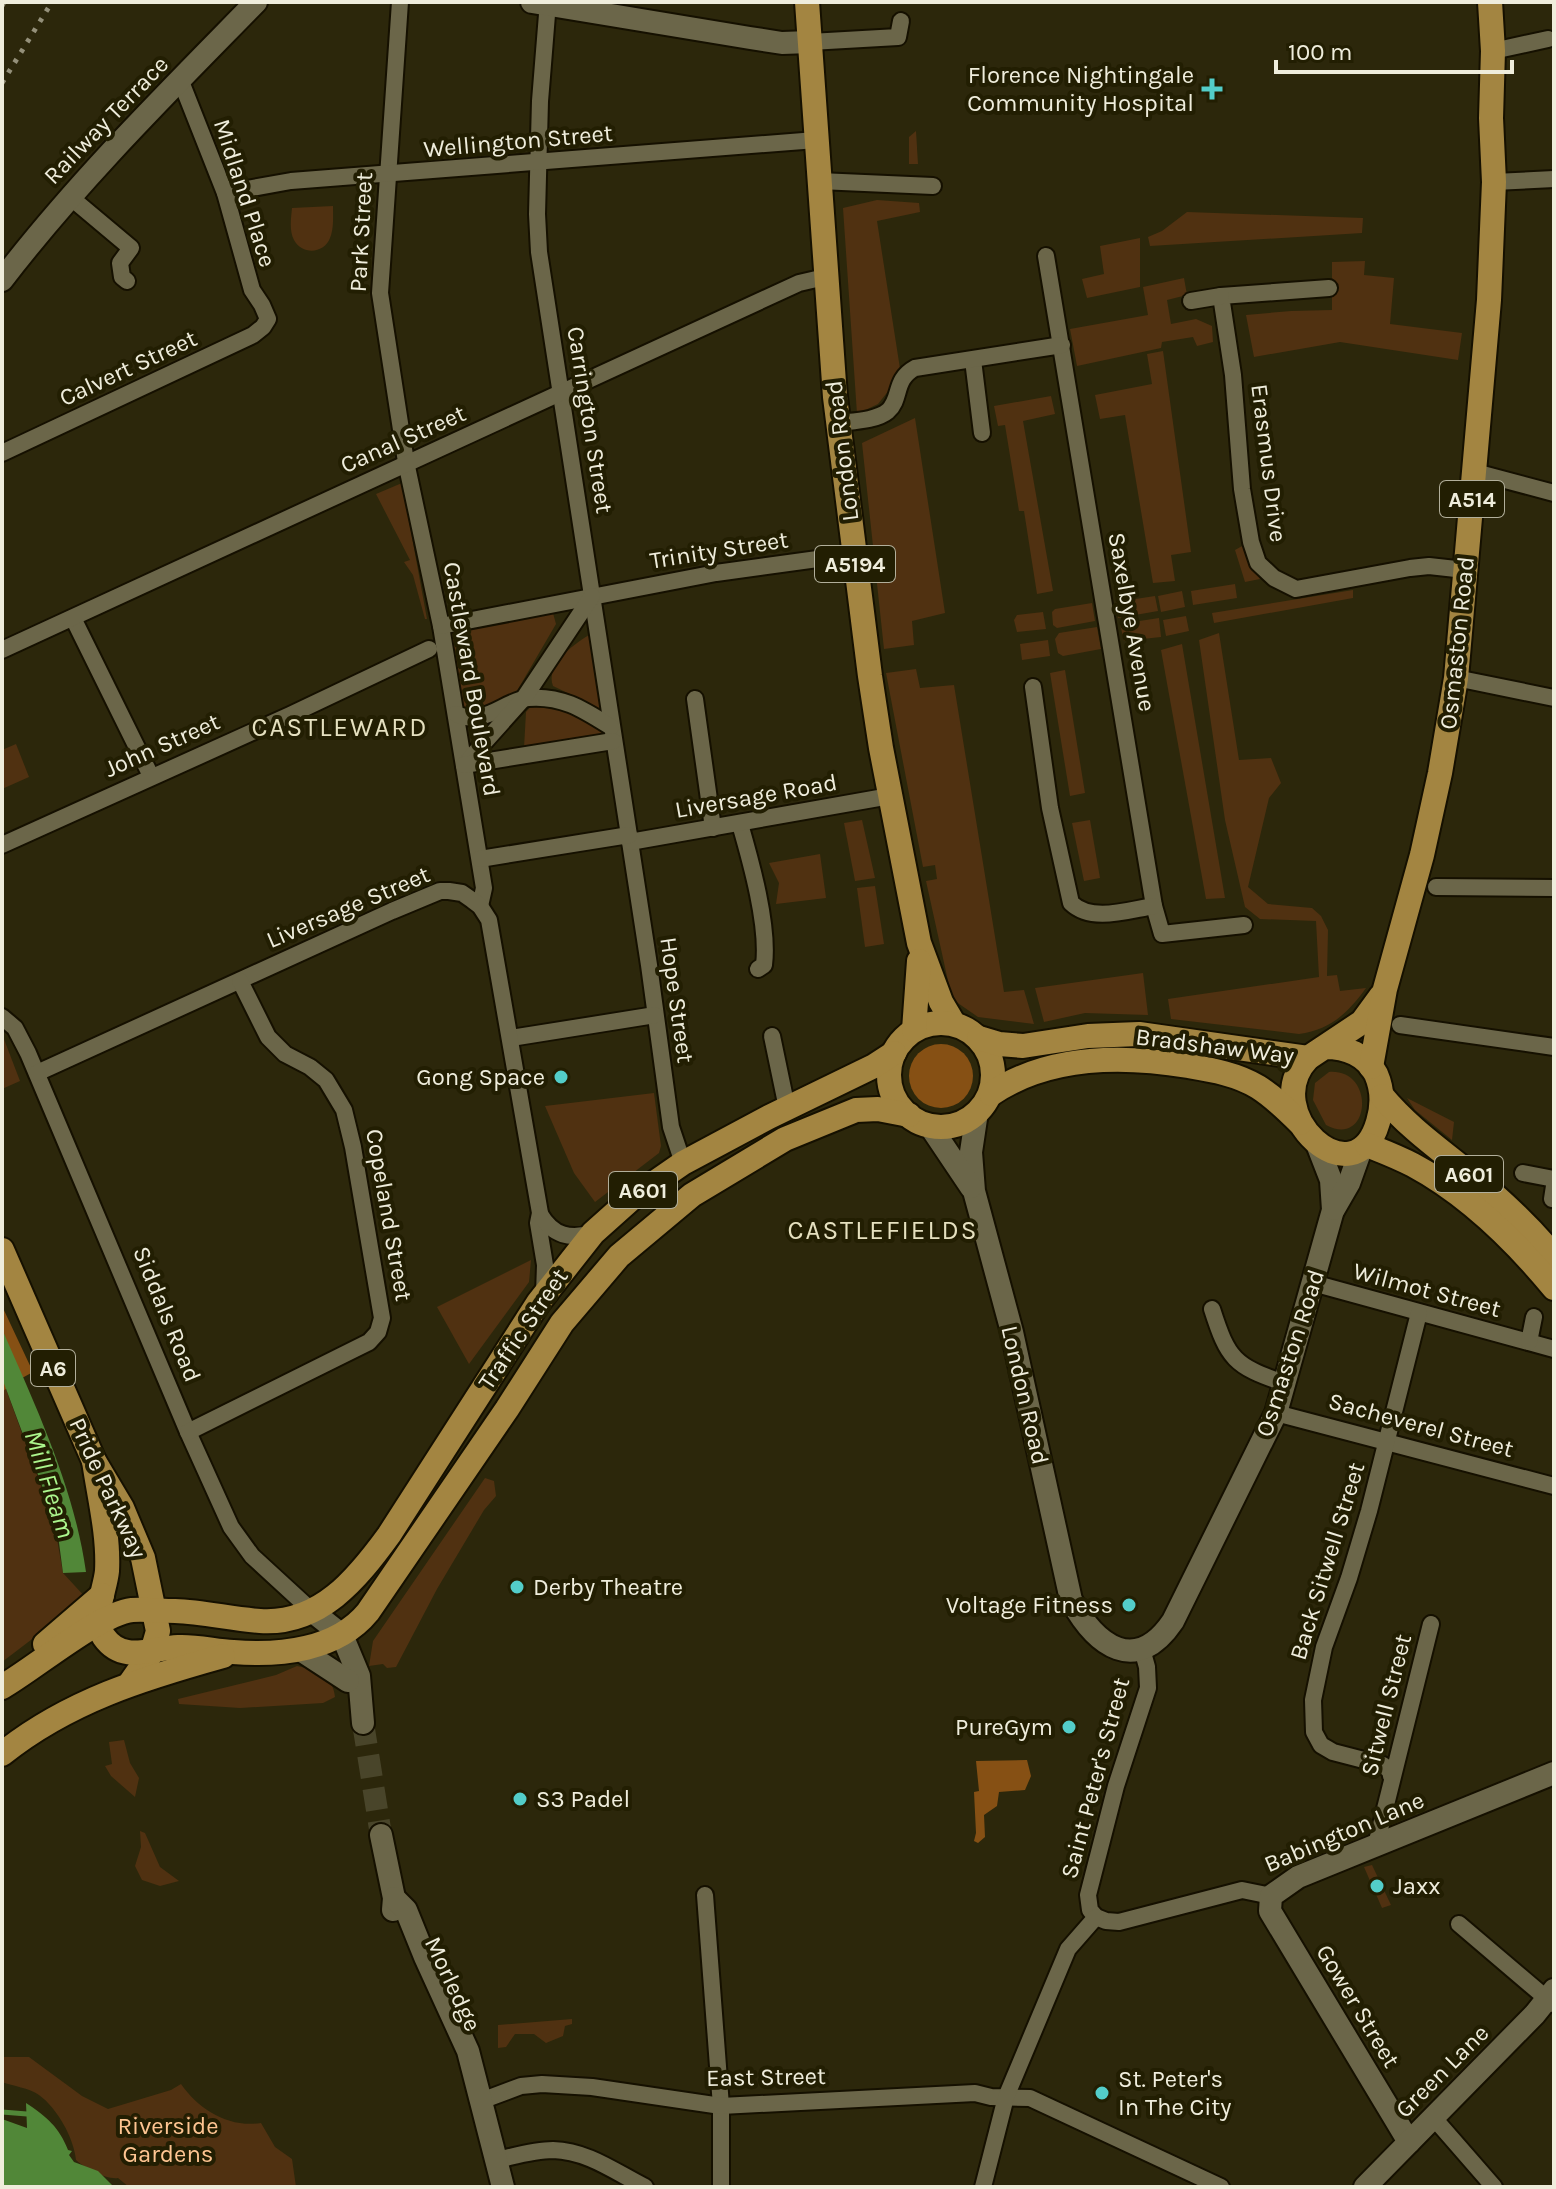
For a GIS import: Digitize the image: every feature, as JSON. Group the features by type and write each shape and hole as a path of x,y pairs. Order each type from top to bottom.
{"main road":[{"name":"London Road","path":"807,2 837,423 870,676 919,943 941,1002 954,1024"},
{"name":"Osmaston Road","path":"1371,1067 1385,989 1428,828 1456,678 1489,300 1494,182 1490,2"},
{"name":"London Road","path":"914,1030 919,987 919,943"},
{"name":"Osmaston Road","path":"1316,1052 1362,1022 1385,989"},
{"path":"914,1030 934,1023 954,1024 979,1038 989,1054 994,1071 984,1103"},
{"name":"A601","path":"894,1053 914,1030"},
{"name":"Bradshaw Way","path":"979,1038 1023,1046 1088,1036 1139,1034 1316,1052"},
{"path":"1317,1144 1301,1124 1295,1108 1294,1091 1298,1072 1316,1052 1343,1048 1371,1067"},
{"path":"894,1053 890,1069 891,1087 898,1103 920,1120"},
{"name":"Traffic Street","path":"200,1612 261,1621 286,1620 313,1612 341,1592 369,1563 443,1454 544,1294 593,1233 631,1199 683,1163 894,1053"},
{"name":"Bradshaw Way","path":"984,1103 1010,1081 1050,1067 1108,1060 1154,1061 1220,1071 1248,1082 1275,1099 1301,1124"},
{"name":"A601","path":"1371,1067 1382,1096 1402,1120 1488,1190 1534,1232 1554,1256"},
{"path":"1363,1148 1378,1124 1382,1096"},
{"name":"A601","path":"920,1120 956,1125 984,1103"},
{"name":"Traffic Street","path":"237,1653 299,1649 336,1638 357,1625 581,1299 619,1256 692,1195 760,1151 856,1110 878,1109 920,1120"},
{"name":"A601","path":"1317,1144 1341,1154 1363,1148 1412,1165 1451,1190 1512,1242 1554,1288"},
{"path":"2,1237 7,1268"},
{"name":"Pride Parkway","path":"2,1250 7,1268 94,1461 122,1508 148,1576 158,1631 152,1652 131,1682"},
{"name":"A6","path":"94,1461 107,1553 102,1595"},
{"path":"148,1576 164,1591 200,1612"},
{"path":"102,1595 99,1623 103,1635 119,1650 152,1652 177,1647 237,1653"},
{"path":"2,1686 102,1595"},
{"name":"A601","path":"2,1686 99,1623 132,1610 200,1612"},
{"name":"A601","path":"2,1754 19,1740 76,1706 131,1682 237,1653"}],"street":[{"name":"Railway Terrace","path":"2,280 69,196 256,2"},
{"name":"Park Street","path":"400,2 380,293 406,462"},
{"path":"542,3 782,43 898,37 901,21"},
{"name":"Carrington Street","path":"542,3 537,214 539,252 629,838"},
{"path":"1493,51 1548,39"},
{"name":"Midland Place","path":"180,79 225,193 252,290 268,319"},
{"name":"Wellington Street","path":"225,193 291,181 816,140"},
{"path":"1494,182 1554,179"},
{"path":"819,181 933,186"},
{"path":"69,196 131,248 120,263 122,277 127,281"},
{"name":"Saxelbye Avenue","path":"1046,256 1154,906 1162,934 1244,925"},
{"name":"Canal Street","path":"2,650 799,283 825,277"},
{"path":"1191,301 1329,288"},
{"name":"Erasmus Drive","path":"1221,296 1233,375 1242,489 1251,542 1258,563 1274,578 1296,589 1410,568 1429,566 1465,570"},
{"name":"Calvert Street","path":"2,453 259,332 268,319"},
{"path":"837,423 878,417 890,409 905,374 915,368 1062,345"},
{"path":"973,360 982,433"},
{"name":"Castleward Boulevard","path":"406,462 441,626 456,714 484,888 480,906"},
{"path":"1475,472 1554,493"},
{"name":"Trinity Street","path":"441,626 750,567 854,554"},
{"path":"464,765 524,698 592,596"},
{"path":"73,618 151,776"},
{"name":"John Street","path":"2,845 429,649"},
{"path":"456,714 471,719 501,710 524,698 550,678"},
{"path":"1456,678 1554,698"},
{"path":"1033,687 1050,808 1071,903 1086,913 1098,914 1154,906"},
{"path":"524,698 550,698 575,704 612,734"},
{"path":"695,699 713,828"},
{"path":"464,765 612,734"},
{"name":"Liversage Road","path":"480,859 740,824 890,796"},
{"path":"740,824 750,861 765,949 764,965 758,969"},
{"name":"Hope Street","path":"629,838 671,1127 683,1163"},
{"path":"1436,887 1554,888"},
{"name":"Liversage Street","path":"37,1073 440,891 462,893 480,906"},
{"path":"480,906 489,920 540,1213 538,1223 545,1265 544,1294"},
{"name":"Copeland Street","path":"188,1432 369,1342 378,1332 382,1318 344,1110 326,1080 285,1054 268,1037 240,981"},
{"path":"511,1038 655,1015"},
{"name":"Siddals Road","path":"2,1017 18,1032 37,1073 188,1432 241,1542 336,1638"},
{"path":"1400,1025 1554,1047"},
{"path":"772,1036 787,1108"},
{"name":"London Road","path":"984,1103 971,1152 974,1191 1012,1332 1071,1600 1085,1625 1101,1640 1125,1651 1142,1649"},
{"name":"London Road","path":"920,1120 974,1191"},
{"name":"Osmaston Road","path":"1317,1144 1331,1180 1333,1210"},
{"name":"Osmaston Road","path":"1142,1649 1160,1639 1173,1621 1286,1415 1284,1383 1333,1210 1349,1183 1363,1148"},
{"path":"1523,1173 1554,1179"},
{"path":"540,1213 550,1228 560,1235 573,1237 593,1233"},
{"name":"Wilmot Street","path":"1313,1283 1554,1349"},
{"path":"1212,1309 1222,1341 1235,1360 1251,1372 1284,1383"},
{"name":"Back Sitwell Street","path":"1391,1776 1383,1765 1326,1749 1317,1740 1312,1719 1324,1647 1353,1567 1419,1313"},
{"name":"Wilmot Street","path":"1529,1342 1534,1317"},
{"name":"Sacheverel Street","path":"1286,1415 1554,1486"},
{"name":"Sitwell Street","path":"1376,1845 1431,1624"},
{"path":"336,1638 359,1676 362,1712 348,1681 336,1638"},
{"path":"299,1649 348,1681"},
{"name":"Saint Peter's Street","path":"1099,1919 1090,1910 1088,1900 1091,1878 1116,1786 1148,1688 1142,1649"},
{"name":"Babington Lane","path":"1099,1919 1126,1921 1242,1890 1271,1896 1298,1877 1554,1773"},
{"name":"Morledge","path":"381,1835 394,1898 393,1915 410,1957 479,2094 503,2187"},
{"path":"705,1895 721,2106 721,2187"},
{"name":"Gower Street","path":"1271,1896 1270,1911 1409,2142"},
{"path":"983,2187 1006,2097 1068,1949 1099,1919"},
{"path":"1459,1924 1552,1998"},
{"name":"Green Lane","path":"1365,2187 1552,1998"},
{"name":"East Street","path":"479,2094 542,2084 592,2087 721,2106 889,2092 975,2093 1030,2098 1221,2187"},
{"path":"1433,2117 1494,2187"},
{"path":"497,2160 551,2150 582,2154 645,2187"}],"green space":[{"path":"916,131 918,164 909,164 909,137"},
{"path":"877,200 919,203 920,212 877,221 901,375 878,404 857,414 843,208"},
{"path":"333,206 332,231 327,243 313,251 298,245 291,233 292,208"},
{"path":"1187,212 1363,218 1362,233 1150,246 1148,237 1162,231"},
{"path":"1140,238 1140,287 1087,298 1082,279 1104,274 1100,246"},
{"path":"1365,261 1364,275 1394,278 1390,324 1462,333 1458,360 1340,342 1254,357 1246,315 1332,310 1332,262"},
{"path":"1184,278 1187,295 1167,300 1171,324 1196,319 1212,326 1213,342 1197,346 1193,337 1162,342 1161,348 1077,366 1070,329 1148,315 1143,287"},
{"path":"1163,351 1191,552 1171,555 1175,581 1153,583 1125,415 1100,419 1095,395 1152,384 1147,354"},
{"path":"1051,396 1055,414 1023,421 1053,591 1037,594 1024,511 1019,511 1005,425 998,426 994,406"},
{"path":"915,418 945,613 912,621 914,645 884,649 862,443"},
{"path":"402,483 427,619 413,575 404,562 410,560 376,494"},
{"path":"1244,545 1260,579 1245,582 1235,550"},
{"path":"1235,584 1237,598 1193,605 1191,591"},
{"path":"1353,590 1353,598 1214,623 1212,613"},
{"path":"1182,591 1185,607 1161,612 1158,596"},
{"path":"1155,596 1158,611 1118,618 1116,602"},
{"path":"1092,603 1095,621 1057,628 1053,625 1052,612 1055,609"},
{"path":"1043,612 1046,629 1017,632 1014,620 1017,615"},
{"path":"553,613 556,624 514,696 501,707 462,715 448,633"},
{"path":"1186,616 1189,631 1166,636 1163,620"},
{"path":"1159,618 1161,637 1124,641 1120,624"},
{"path":"1097,627 1101,649 1063,656 1058,653 1055,639 1059,633"},
{"path":"1219,633 1239,760 1271,758 1281,783 1269,798 1248,887 1268,904 1312,908 1321,916 1328,930 1327,976 1337,975 1340,991 1366,988 1337,1019 1310,1032 1299,1034 1171,1019 1168,999 1319,977 1316,921 1260,919 1245,907 1225,820 1199,640"},
{"path":"589,635 601,709 553,686 556,664 575,644"},
{"path":"1048,640 1050,656 1022,660 1020,644"},
{"path":"1182,644 1225,898 1206,899 1161,650"},
{"path":"916,669 920,688 954,685 1004,992 1024,990 1034,1024 978,1017 952,999 926,881 937,879 935,865 923,867 886,673"},
{"path":"1065,670 1085,793 1070,796 1050,673"},
{"path":"534,703 572,709 606,733 606,737 524,748 526,712"},
{"path":"16,744 29,777 2,789 2,750"},
{"path":"862,820 875,878 855,881 844,823"},
{"path":"1090,820 1100,878 1084,881 1072,823"},
{"path":"820,854 826,898 776,904 779,883 769,863"},
{"path":"875,886 884,944 865,947 857,888"},
{"path":"1143,973 1148,1015 1085,1013 1044,1022 1035,988"},
{"path":"2,1034 20,1081 2,1089"},
{"path":"1329,1072 1344,1074 1355,1082 1361,1093 1359,1118 1352,1126 1341,1129 1326,1125 1313,1100 1315,1083"},
{"path":"654,1093 661,1146 659,1153 595,1202 574,1173 545,1106"},
{"path":"1407,1098 1454,1122 1452,1140 1415,1110"},
{"path":"531,1260 529,1282 469,1364 437,1307"},
{"path":"2,1378 54,1522 63,1573 86,1598 2,1662"},
{"path":"485,1478 494,1481 496,1496 484,1510 437,1589 396,1667 387,1668 383,1664 369,1666 373,1641"},
{"path":"297,1666 317,1672 327,1679 335,1697 323,1703 240,1708 179,1704 178,1699 276,1675"},
{"path":"124,1740 130,1763 139,1778 135,1797 111,1776 105,1766 112,1764 109,1742"},
{"path":"140,1831 145,1833 160,1867 179,1881 160,1886 142,1880 135,1866 141,1847"},
{"name":"Jaxx","path":"1372,1865 1391,1905 1382,1908 1364,1867"},
{"path":"572,2019 572,2024 565,2026 563,2036 546,2043 534,2034 515,2034 506,2047 498,2048 498,2025"},
{"name":"Riverside Gardens","path":"2,2057 29,2057 82,2096 108,2109 171,2090 181,2084 197,2102 226,2120 261,2123 275,2147 292,2159 296,2187 129,2187 118,2178 96,2173 76,2160 68,2133 46,2101 31,2091 2,2082"}],"shaded area":[{"path":"935,1044 947,1044 964,1053 971,1064 971,1088 964,1099 947,1108 935,1108 923,1103 914,1094 909,1082 909,1070 914,1058 923,1049"},
{"path":"2,1306 33,1372 2,1392"},
{"path":"1027,1760 1031,1776 1025,1790 999,1792 997,1806 984,1815 985,1837 978,1843 974,1841 974,1792 979,1791 976,1761"}],"water":[{"name":"Mill Fleam","path":"2,1329 63,1478 86,1572 63,1573 58,1535 47,1499 2,1378"},
{"path":"26,2103 56,2129 68,2150 72,2151 69,2155 74,2162 98,2171 114,2187 2,2187 2,2119 27,2128"}],"waterway":[{"path":"2,2112 27,2114"}],"tunnel":[{"path":"363,1723 381,1835"}],"railway":[{"path":"2,6 4,2"},
{"path":"2,83 52,2"}],"place":[{"name":"Florence Nightingale Community Hospital","path":"1212,89"},
{"name":"Gong Space","path":"561,1077"},
{"name":"Derby Theatre","path":"517,1587"},
{"name":"Voltage Fitness","path":"1129,1605"},
{"name":"PureGym","path":"1069,1727"},
{"name":"S3 Padel","path":"520,1799"},
{"name":"Jaxx","path":"1377,1886"},
{"name":"St. Peter's In The City","path":"1102,2093"}],"district":[{"name":"CASTLEWARD","path":"340,727"},
{"name":"CASTLEFIELDS","path":"883,1230"}]}
